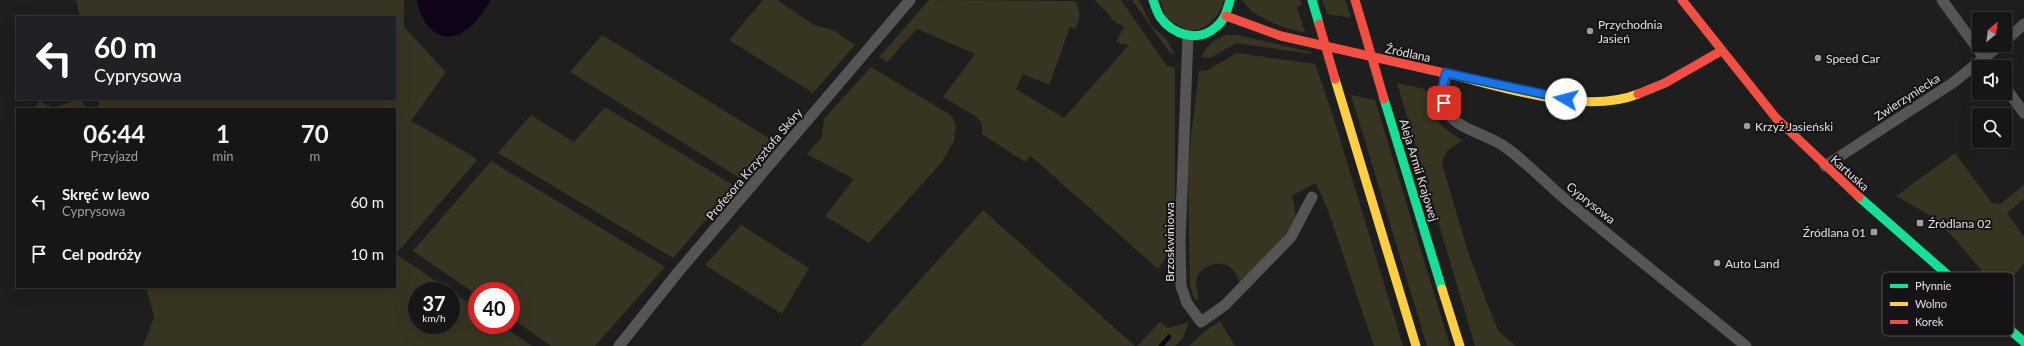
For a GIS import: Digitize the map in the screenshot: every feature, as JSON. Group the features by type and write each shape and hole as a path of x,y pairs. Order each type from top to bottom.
{"street":[{"name":"Profesora Krzysztofa Skóry","path":"619,346 680,271 910,0"},
{"path":"1153,0 1155,10 1160,20 1168,28 1177,33 1188,36 1210,32 1226,16 1230,0"},
{"path":"1312,0 1416,346"},
{"name":"Aleja Armii Krajowej","path":"1355,0 1460,346"},
{"name":"Kartuska","path":"1682,0 1721,52 1776,118 1825,166 1945,272"},
{"path":"1942,0 1986,60"},
{"name":"Źródlana","path":"1226,16 1281,36 1308,43 1553,98 1598,101 1625,99 1666,83 1721,52"},
{"path":"2012,35 2024,24"},
{"name":"Brzoskwiniowa","path":"1188,36 1181,234 1181,286 1187,303 1201,322 1225,305 1291,237 1312,198"},
{"name":"Zwierzyniecka","path":"1825,166 1954,82 1972,72"},
{"name":"Cyprysowa","path":"1446,73 1442,89 1444,103 1455,121 1464,127 1498,141 1510,150 1564,199 1746,346"},
{"path":"2012,97 2024,113"},
{"name":"Kartuska","path":"2014,333 2024,342"}],"shaded area":[{"path":"76,0 404,0 404,27 446,72 411,121 471,155 477,160 396,254 396,108 99,108 99,100 396,100 396,16 80,16"},
{"path":"417,0 491,0 478,19 462,33 453,36 444,36 437,34 424,20"},
{"path":"763,0 777,0 814,25 833,30 855,45 813,93 729,40"},
{"path":"929,0 1075,1 1080,15 1078,22 1075,29 1070,27 1049,85 1023,74 1016,89 1064,118 1129,45 1116,42 1124,27 1112,20 1108,13 1094,0 1121,0 1167,66 1175,68 1175,244 1158,269 1031,156 1025,162 982,134 982,124 977,117 943,97 975,54 917,29 887,62 879,57"},
{"path":"1132,0 1139,0 1151,25 1167,40 1175,55 1170,53"},
{"path":"1160,0 1224,0 1220,11 1212,21 1201,28 1189,30 1167,19"},
{"path":"1242,0 1300,0 1302,5 1297,7 1305,33 1262,18 1254,13"},
{"path":"1322,0 1345,0 1351,18 1327,14"},
{"path":"602,35 775,142 741,179 570,72"},
{"path":"1227,35 1237,35 1311,52 1312,54 1236,43 1210,58 1201,57 1212,43"},
{"path":"1237,53 1315,64 1333,116 1403,346 1374,346 1328,210 1316,184 1313,184 1292,196 1295,206 1295,217 1292,224 1279,242 1240,285 1237,276 1227,265 1211,265 1199,273 1196,284 1198,300 1195,300 1190,287 1188,174 1199,71 1208,70"},
{"path":"871,67 952,116 956,125 954,141 942,162 869,243 825,216 854,179 807,154 822,137 824,119"},
{"path":"1397,83 1425,89 1435,117 1444,128 1463,141 1451,148 1445,154 1443,167 1469,255 1491,313 1499,332 1516,346 1475,346"},
{"path":"1351,95 1375,100 1450,346 1427,346"},
{"path":"81,100 86,108 52,108"},
{"path":"40,101 52,108 34,108"},
{"path":"605,107 735,186 673,258 498,153 531,115 574,142"},
{"path":"1955,153 1992,203 2000,204 2024,185 2024,199 2007,213 2024,237 2024,264 2014,275 2014,272 1982,272 1956,240 1931,216 1896,196"},
{"path":"491,161 665,267 595,346 551,346 520,324 520,282 468,282 468,289 413,251"},
{"path":"983,210 1135,346 861,346"},
{"path":"741,225 809,268 782,314 705,265"},
{"path":"396,254 437,282 408,282 408,334 460,334 460,297 468,303 468,334 514,334 532,346 143,346 154,317 146,288 396,288"},
{"path":"1220,321 1235,346 1189,346 1205,331"},
{"path":"1160,322 1168,328 1189,322 1183,338 1175,346 1137,346"}],"waterway":[{"path":"1161,346 1169,337"}],"traffic: fast":[{"path":"1153,0 1160,17 1165,23 1179,32 1194,36 1209,32 1216,27 1222,21 1230,0"},
{"path":"1312,0 1319,24"},
{"path":"1384,99 1442,289"},
{"path":"1859,197 1944,272"},
{"path":"2014,333 2024,342"}],"traffic: slow":[{"path":"1453,75 1521,92 1571,101 1595,102 1617,100 1638,94"},
{"path":"1335,79 1416,346"},
{"path":"1442,289 1460,346"}],"traffic: jam":[{"path":"1355,0 1363,27"},
{"path":"1682,0 1776,118 1859,197"},
{"path":"1226,16 1281,36 1453,75"},
{"path":"1319,24 1335,79"},
{"path":"1363,27 1384,99"},
{"path":"1638,94 1665,83 1721,51"}],"place":[{"name":"Przychodnia Jasień","path":"1590,31"},
{"name":"Speed Car","path":"1818,58"},
{"name":"Krzyż Jasieński","path":"1747,126"},
{"name":"Źródlana 02","path":"1920,223"},
{"name":"Źródlana 01","path":"1874,232"},
{"name":"Auto Land","path":"1717,263"}],"route":[{"path":"1444,103 1442,89 1446,73 1553,98 1566,99"}]}
